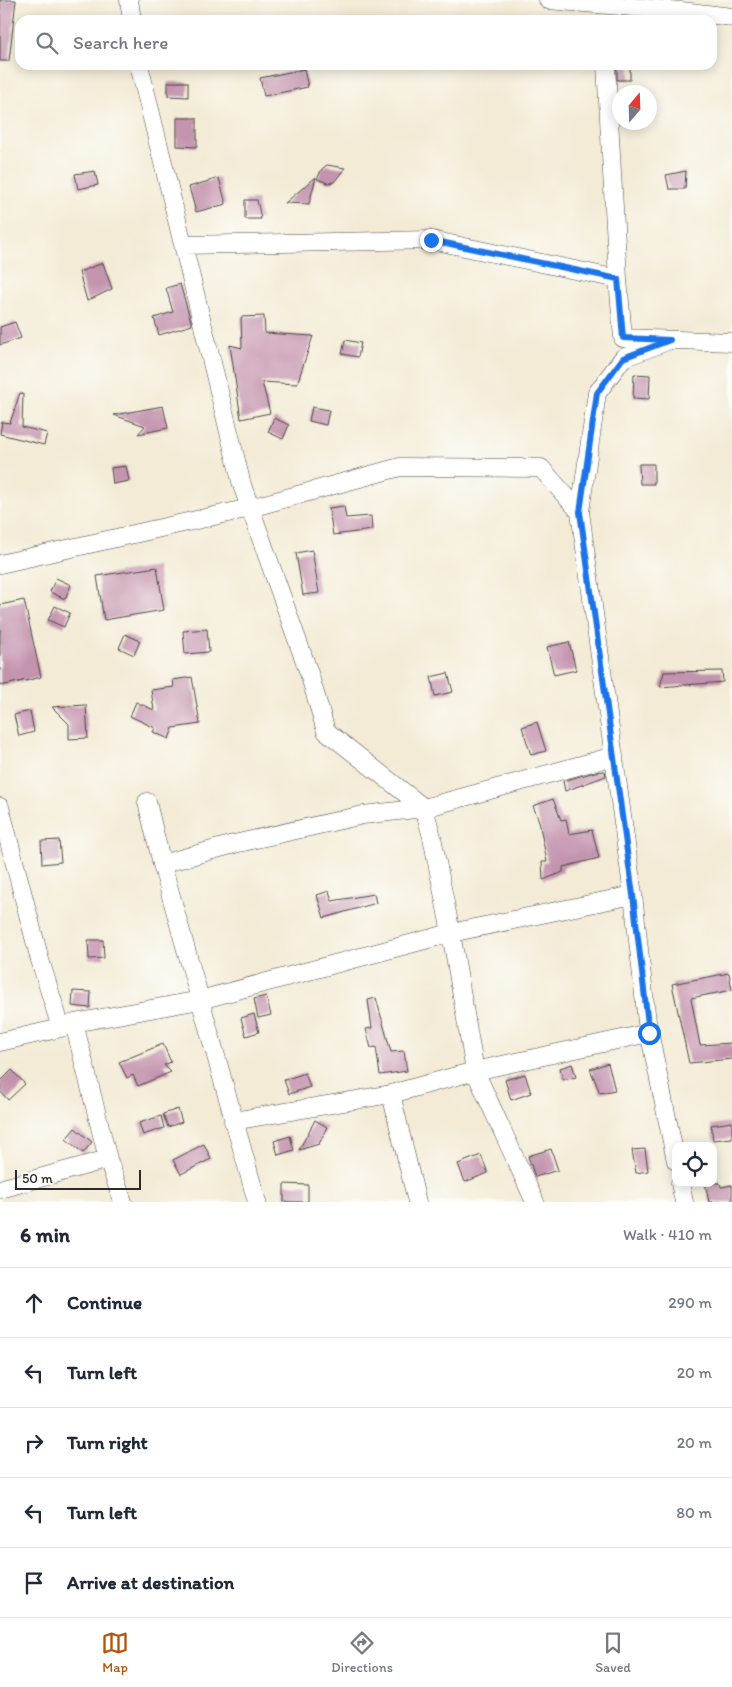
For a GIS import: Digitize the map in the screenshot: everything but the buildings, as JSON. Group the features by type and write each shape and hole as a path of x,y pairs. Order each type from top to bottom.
{"street":[{"path":"129,0 131,15"},
{"path":"548,0 603,12 681,11 715,15"},
{"path":"717,15 732,17"},
{"path":"140,70 242,485 309,673 326,730 424,808 432,837 451,933 475,1070 535,1202"},
{"path":"606,70 623,338 732,342"},
{"path":"183,245 431,240 618,279"},
{"path":"670,340 623,358 597,393 580,512 633,895 649,1033 672,1142"},
{"path":"0,564 250,508 400,467 541,468 580,512"},
{"path":"162,864 234,844 363,814 424,808 614,756"},
{"path":"147,802 162,864 257,1202"},
{"path":"0,807 40,960 68,1025 122,1202"},
{"path":"0,1042 68,1025 200,1000 451,933 633,895"},
{"path":"234,1121 391,1094 475,1070 649,1033"},
{"path":"391,1094 417,1202"},
{"path":"0,1189 108,1159"},
{"path":"681,1187 684,1202"}],"route":[{"path":"431,240 618,279 623,338 670,340 623,358 597,393 580,512 633,895 649,1033"}]}
